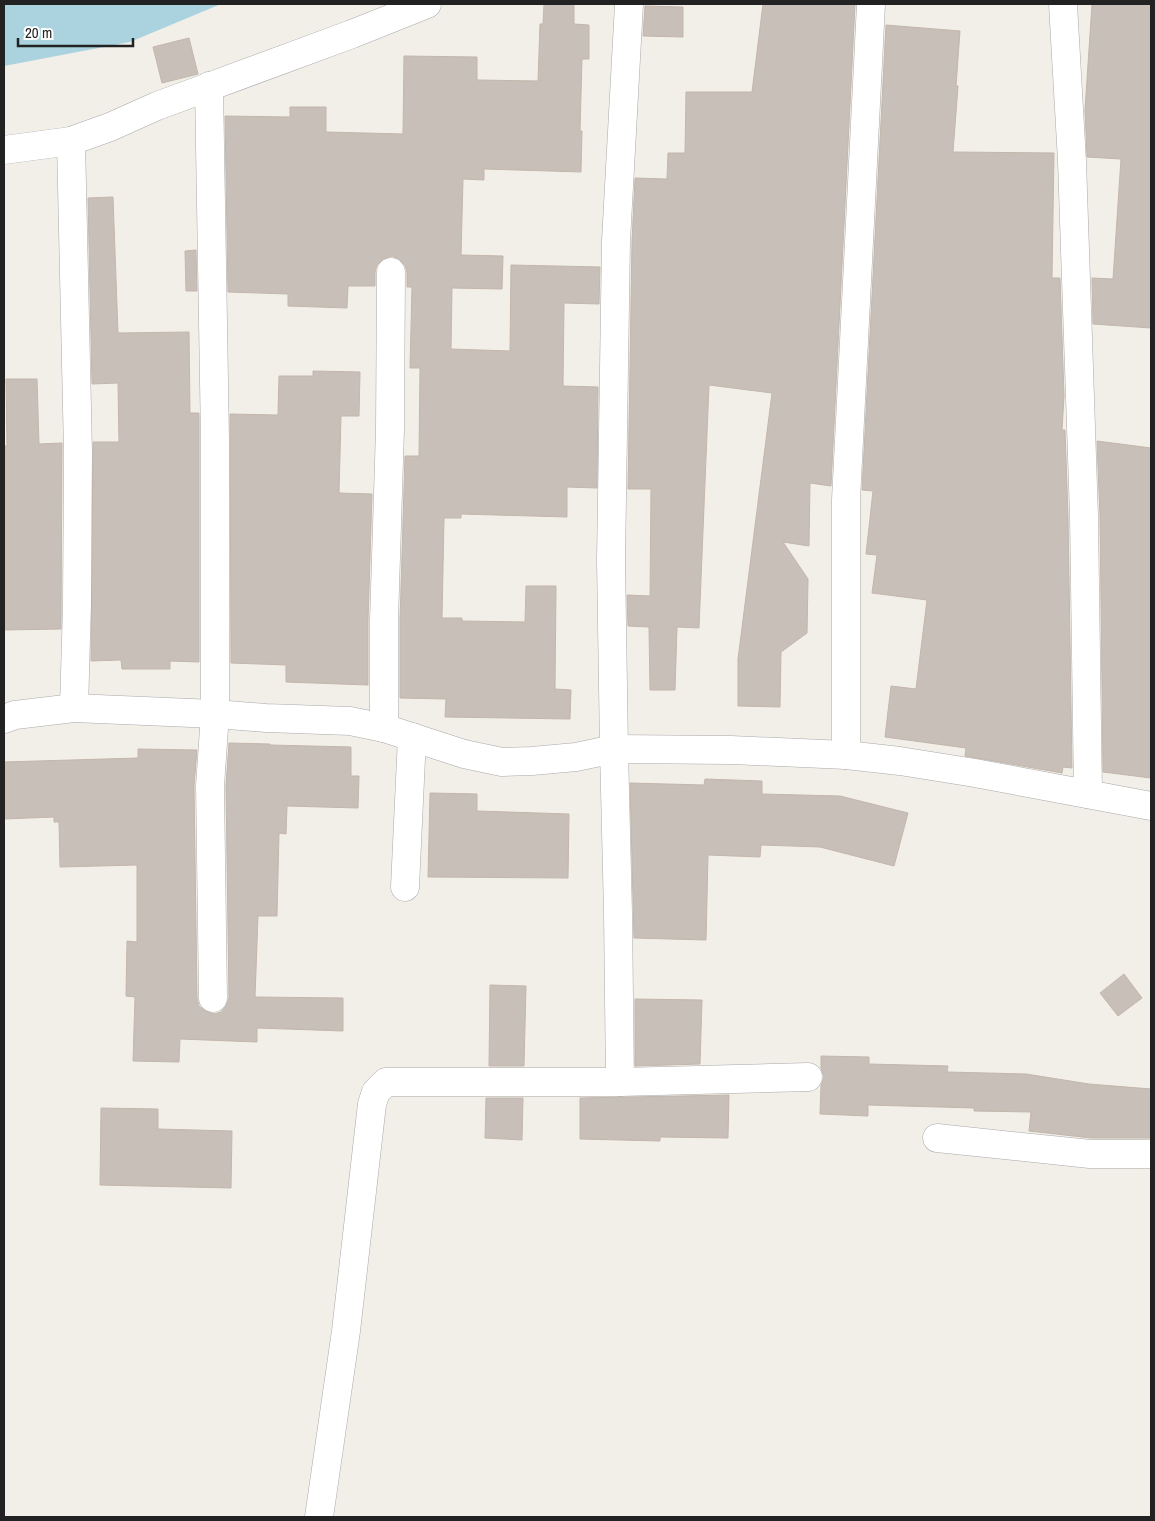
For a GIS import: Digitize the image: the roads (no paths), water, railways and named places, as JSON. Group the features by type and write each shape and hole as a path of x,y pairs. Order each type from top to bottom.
{"street":[{"path":"4,150 70,141 110,127 209,86 352,34 427,4"},
{"path":"620,1082 611,560 616,252 629,4"},
{"path":"846,755 846,500 871,4"},
{"path":"1063,4 1072,161 1084,516 1088,794"},
{"path":"209,86 215,440 215,714 210,786 213,998"},
{"path":"70,141 78,452 74,708"},
{"path":"384,728 384,621 390,429 391,272"},
{"path":"4,719 15,715 74,708 350,721 384,728 464,754 502,762 576,757 614,749 731,750 846,755 900,761 975,773 1151,806"},
{"path":"405,887 412,737"},
{"path":"319,1517 346,1331 372,1104 376,1092 386,1082 620,1082 808,1077"},
{"path":"937,1138 1090,1154 1151,1154"}],"water":[{"path":"4,4 221,4 130,42 4,66"}]}
